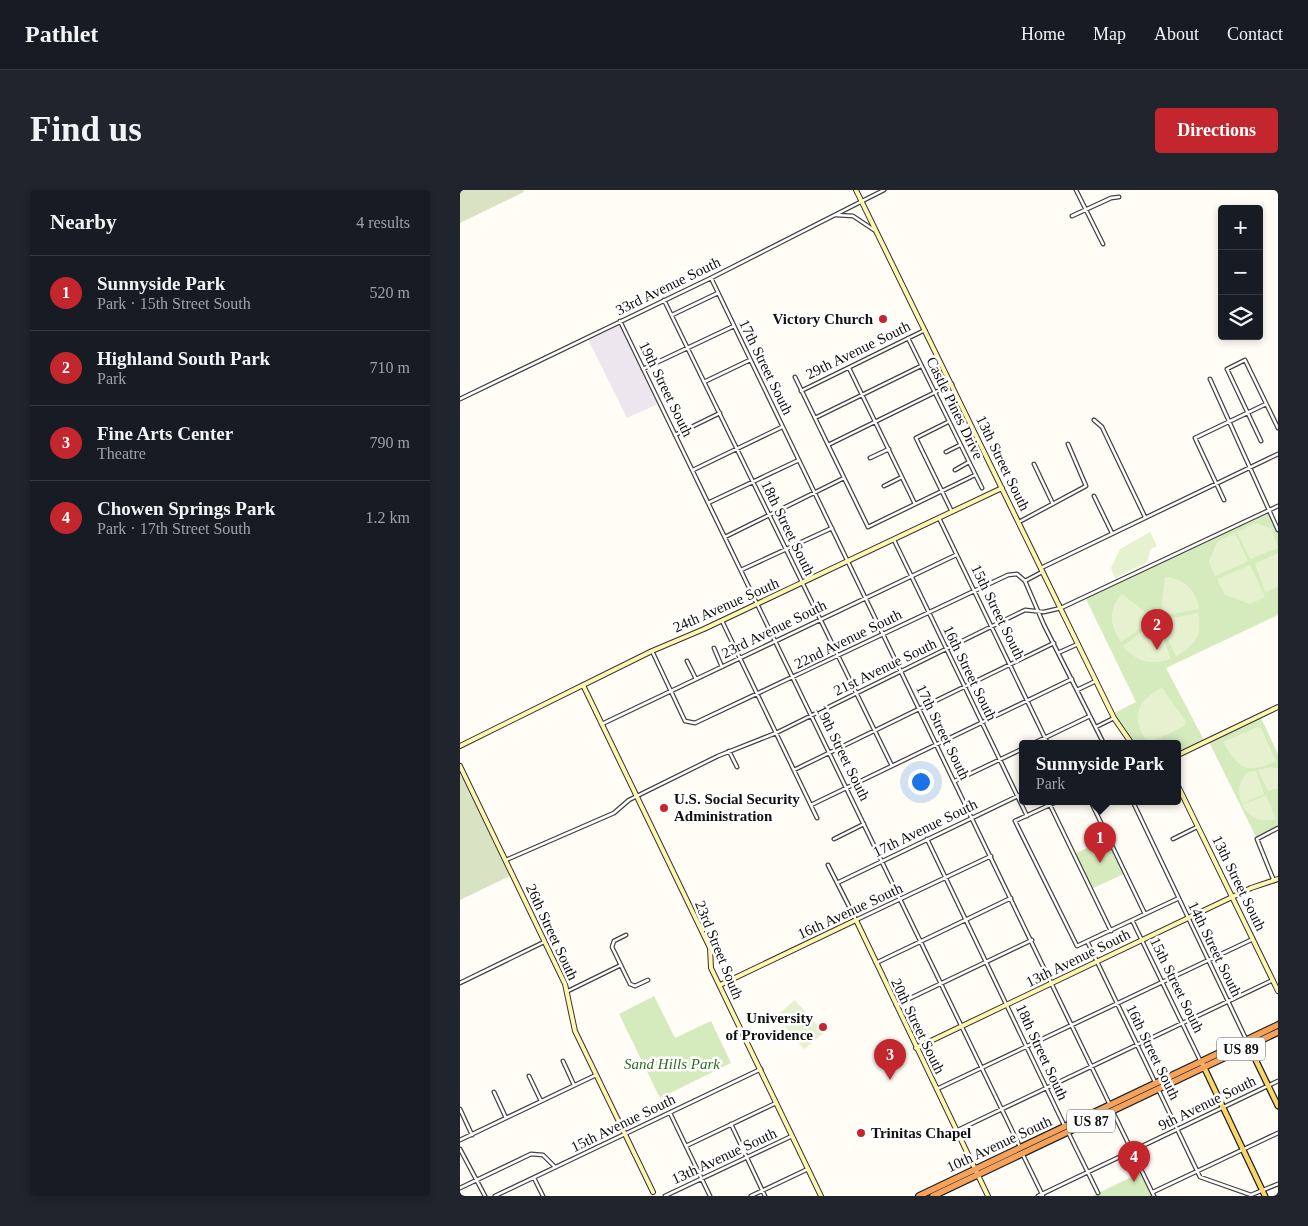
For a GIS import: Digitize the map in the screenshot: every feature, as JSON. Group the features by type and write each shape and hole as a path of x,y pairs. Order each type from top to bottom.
{"highway":[{"name":"10th Avenue South","path":"920,1196 931,1194 1247,1043 1278,1025"},
{"name":"10th Avenue South","path":"1247,1043 1278,1032"}],"main road":[{"name":"14th Street South","path":"1247,1043 1278,1106"},
{"name":"15th Street South","path":"1202,1064 1264,1194"}],"street":[{"name":"13th Street South","path":"856,190 1114,718 1129,740"},
{"name":"33rd Avenue South","path":"460,399 710,278 884,190"},
{"path":"1076,190 1103,244"},
{"path":"1072,216 1111,198 1120,197"},
{"path":"832,216 853,216 874,229 880,239"},
{"name":"17th Street South","path":"710,278 1154,1194"},
{"path":"672,315 718,293"},
{"name":"18th Street South","path":"664,300 892,766"},
{"name":"19th Street South","path":"620,321 1043,1195"},
{"path":"643,368 734,326"},
{"name":"29th Avenue South","path":"801,391 925,330"},
{"name":"Castle Pines Drive","path":"908,338 982,488"},
{"path":"704,382 750,360"},
{"path":"1261,440 1228,369 1246,360 1278,428"},
{"path":"814,418 921,366"},
{"path":"849,368 916,504"},
{"path":"795,377 868,528 975,475"},
{"path":"1210,379 1278,530"},
{"path":"828,445 952,384"},
{"path":"1224,500 1195,438 1266,404"},
{"path":"675,435 720,413"},
{"path":"1094,420 1102,427 1145,517"},
{"path":"948,422 916,438 952,512"},
{"path":"692,470 782,427"},
{"path":"1019,522 1086,486 1068,444"},
{"path":"946,452 960,445"},
{"path":"870,458 889,449"},
{"path":"1102,740 1025,581 1112,533 1278,454"},
{"path":"708,503 798,460"},
{"path":"955,470 969,462"},
{"path":"1034,464 1053,504"},
{"path":"884,486 902,477"},
{"path":"725,537 844,478"},
{"name":"24th Avenue South","path":"460,746 652,651 722,621 1002,488"},
{"path":"1094,496 1112,533"},
{"name":"21st Avenue South","path":"506,860 607,816 637,796 729,751 776,732 857,694 1025,610 1049,612 1061,608 1278,506"},
{"name":"15th Street South","path":"939,518 1045,738"},
{"path":"741,570 832,528"},
{"name":"16th Street South","path":"894,540 1019,800"},
{"name":"23rd Avenue South","path":"602,724 956,556"},
{"name":"22nd Avenue South","path":"671,691 688,723 695,723 758,695 1008,575 1016,574 1025,581"},
{"path":"722,621 818,818"},
{"path":"794,770 1054,643"},
{"path":"1060,652 1078,644"},
{"path":"714,648 722,667"},
{"path":"652,651 671,691"},
{"path":"687,661 696,679"},
{"path":"811,805 1072,679"},
{"path":"1077,690 1096,681"},
{"name":"23rd Street South","path":"583,685 710,948 711,968 821,1196"},
{"path":"1181,754 1278,707"},
{"path":"1041,740 1090,716"},
{"path":"1096,727 1114,718"},
{"path":"955,781 1019,750"},
{"path":"729,751 737,767"},
{"name":"26th Street South","path":"460,766 546,942 568,991 573,1026 654,1194"},
{"name":"13th Street South","path":"1181,792 1278,991"},
{"name":"17th Avenue South","path":"837,883 1017,796"},
{"name":"16th Street South","path":"1022,805 1027,816"},
{"path":"1111,931 1050,805 1015,821 1079,947 1088,943 1177,898"},
{"path":"1092,805 1145,914"},
{"name":"14th Street South","path":"1134,805 1178,892 1177,898 1247,1043"},
{"path":"834,839 864,824"},
{"path":"1173,839 1199,826"},
{"path":"1276,880 1257,839 1278,828"},
{"name":"18th Street South","path":"927,840 1098,1193"},
{"name":"16th Avenue South","path":"720,986 991,856"},
{"name":"20th Street South","path":"828,865 988,1196"},
{"name":"13th Avenue South","path":"916,1048 1232,897 1276,880"},
{"path":"876,963 1011,898"},
{"name":"15th Street South","path":"1132,920 1202,1064"},
{"path":"626,935 612,944 621,965 633,986 648,980"},
{"path":"936,1089 1253,939"},
{"path":"896,1005 1032,940"},
{"path":"460,983 546,942"},
{"name":"16th Street South","path":"1088,943 1197,1171"},
{"path":"568,991 621,965"},
{"path":"956,1131 1273,980"},
{"path":"563,1061 574,1085"},
{"name":"15th Avenue South","path":"495,1196 760,1070"},
{"path":"460,1140 596,1074"},
{"path":"529,1076 541,1101"},
{"name":"9th Avenue South","path":"1038,1196 1278,1081"},
{"path":"494,1092 506,1118"},
{"path":"686,1146 776,1103"},
{"path":"460,1109 472,1135"},
{"path":"670,1113 710,1196"},
{"path":"731,1124 766,1196"},
{"path":"1154,1194 1197,1171 1278,1133"},
{"name":"13th Avenue South","path":"665,1196 792,1136"},
{"path":"460,1149 485,1196"},
{"path":"460,1188 532,1154 544,1155 555,1167"},
{"path":"751,1196 808,1169"},
{"path":"1197,1171 1204,1180 1251,1195 1264,1194 1278,1184"},
{"path":"534,1178 543,1196"}],"shaded area":[{"path":"621,323 660,403 627,418 588,339"}],"green space":[{"path":"460,190 523,190 524,192 460,223"},
{"path":"1269,510 1278,530 1278,615 1166,668 1205,742 1181,754 1181,740 1129,740 1112,714 1136,702 1085,597"},
{"path":"1256,523 1272,529 1278,548 1250,559 1237,532"},
{"path":"1150,532 1157,546 1151,549 1147,562 1115,578 1111,568 1120,549"},
{"path":"1235,533 1248,561 1215,576 1209,562 1217,542"},
{"path":"1278,553 1278,587 1265,592 1255,564"},
{"path":"1250,565 1265,597 1250,604 1225,595 1217,579"},
{"path":"1165,577 1178,580 1188,586 1198,602 1199,609 1171,614 1164,613 1162,603"},
{"path":"1122,594 1146,613 1148,618 1145,625 1121,642 1114,629 1112,612"},
{"path":"1198,613 1199,628 1196,639 1193,644 1176,656 1164,632 1162,620"},
{"path":"1153,624 1160,631 1171,659 1157,662 1145,661 1134,656 1123,646"},
{"path":"1162,688 1185,720 1185,726 1155,740 1146,740 1139,726 1138,711 1146,699"},
{"path":"1260,716 1278,754 1278,828 1257,839 1208,740"},
{"path":"1258,727 1261,728 1276,761 1258,768 1245,767 1239,764 1223,742"},
{"path":"1272,767 1278,769 1278,788 1268,791 1258,770"},
{"path":"1256,771 1264,794 1242,804 1239,795 1241,783 1245,775"},
{"path":"460,774 510,876 460,900"},
{"path":"1266,795 1276,819 1261,820 1252,817 1242,805"},
{"path":"1109,838 1126,873 1091,889 1074,854"},
{"name":"Sand Hills Park","path":"654,996 675,1038 711,1021 731,1063 660,1098 619,1014"},
{"path":"795,1000 824,1033 804,1049 776,1016"},
{"path":"1142,1172 1154,1196 1092,1196"}],"place":[{"name":"Victory Church","path":"883,319"},
{"name":"Highland South Park","path":"1157,650"},
{"name":"U.S. Social Security Administration","path":"664,808"},
{"name":"Sunnyside Park","path":"1100,863"},
{"name":"University of Providence","path":"823,1027"},
{"name":"Fine Arts Center","path":"890,1080"},
{"name":"Trinitas Chapel","path":"861,1133"},
{"name":"Chowen Springs Park","path":"1134,1182"}]}
